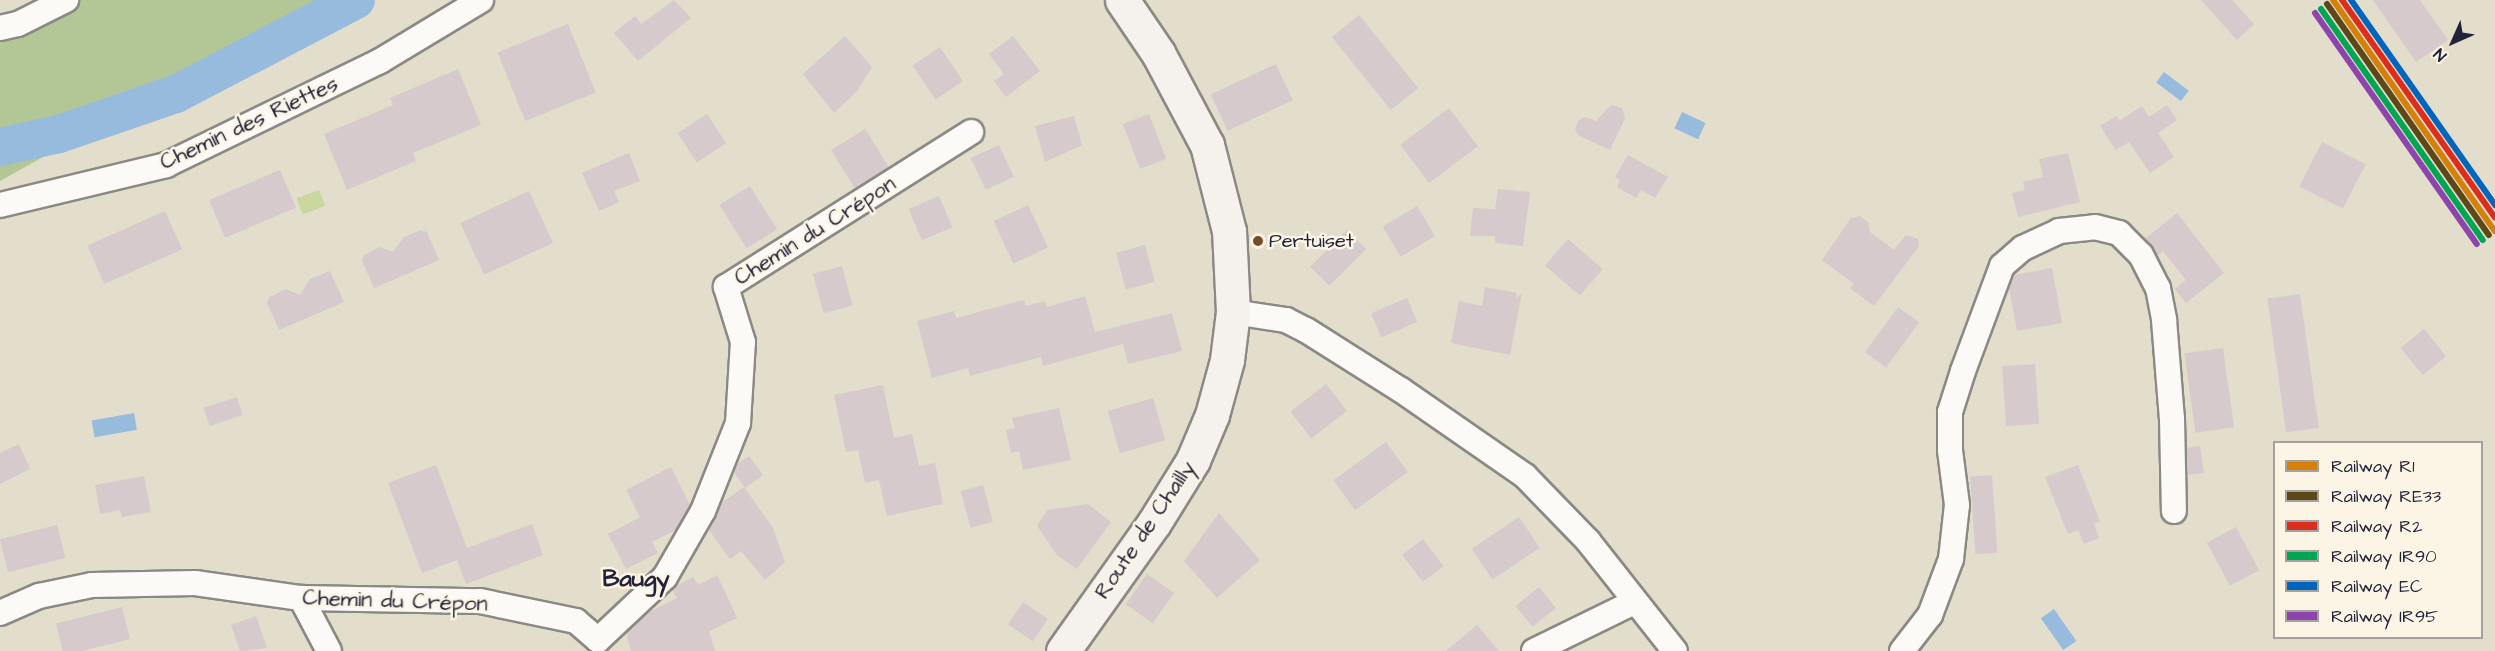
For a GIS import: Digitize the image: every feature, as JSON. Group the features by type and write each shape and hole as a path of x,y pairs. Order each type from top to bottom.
{"main road":[{"name":"Route de Chailly","path":"1063,651 1154,523 1193,460 1212,415 1227,360 1233,312 1229,231 1207,145 1161,58 1122,0"}],"street":[{"path":"0,28 18,24 66,0"},
{"name":"Chemin des Riettes","path":"0,206 166,165 380,61 482,0"},
{"name":"Chemin du Crépon","path":"0,613 39,596 92,585 195,583 301,598 480,601 576,621 598,646 664,577 703,512 738,423 743,342 726,287 971,132"},
{"path":"1902,651 1930,615 1951,559 1957,505 1950,450 1950,412 1963,370 2002,267 2023,248 2059,231 2095,227 2119,233 2141,255 2158,288 2164,320 2172,419 2174,511"},
{"path":"1233,312 1286,320 1306,330 1484,445 1525,476 1588,541 1634,603 1676,651"},
{"path":"301,598 329,651"},
{"path":"1534,651 1634,603"}],"green space":[{"path":"64,0 343,0 317,28 192,74 0,181 0,40 10,40"},
{"path":"319,190 325,206 303,214 297,199"}],"water":[{"path":"2164,72 2189,91 2181,101 2156,82"},
{"path":"1682,112 1706,123 1698,139 1674,128"},
{"path":"134,413 137,430 95,437 92,420"},
{"path":"2054,609 2076,641 2063,650 2041,618"}],"building":[{"path":"674,0 691,18 638,61 614,33 635,16 641,24"},
{"path":"2201,0 2232,0 2254,24 2237,40"},
{"path":"2373,0 2420,0 2448,40 2416,62"},
{"path":"1359,15 1418,88 1391,110 1332,37"},
{"path":"568,24 596,93 525,121 498,52"},
{"path":"845,36 872,67 857,91 834,113 803,74"},
{"path":"1013,36 1040,71 1006,97 994,81 1004,74 989,54"},
{"path":"940,47 963,81 936,99 913,65"},
{"path":"1276,64 1293,100 1228,131 1211,94"},
{"path":"458,69 481,125 413,153 416,161 347,190 324,134 393,105 390,98"},
{"path":"1611,105 1622,108 1625,118 1610,150 1578,135 1575,129 1579,120 1585,117 1596,121"},
{"path":"2167,105 2177,120 2158,133 2174,157 2150,173 2129,142 2116,150 2100,126 2116,116 2119,121 2142,106 2149,117"},
{"path":"1449,108 1478,146 1429,183 1400,145"},
{"path":"707,114 726,143 697,162 678,133"},
{"path":"1149,114 1166,159 1140,169 1123,124"},
{"path":"1074,116 1082,145 1045,162 1035,126"},
{"path":"865,129 889,167 855,188 831,150"},
{"path":"2322,142 2366,164 2343,209 2299,187"},
{"path":"999,145 1014,177 986,190 971,158"},
{"path":"629,153 640,181 614,191 619,202 599,211 582,173"},
{"path":"2068,153 2080,202 2018,217 2012,193 2025,190 2023,182 2043,177 2039,159"},
{"path":"1628,155 1668,177 1655,198 1641,190 1636,198 1617,187 1620,180 1615,177"},
{"path":"280,170 296,208 225,238 209,200"},
{"path":"750,186 777,229 746,248 719,205"},
{"path":"1498,189 1530,192 1523,246 1495,243 1495,236 1470,236 1473,208 1495,209"},
{"path":"529,191 553,243 484,275 460,223"},
{"path":"939,196 952,227 922,240 909,209"},
{"path":"1028,205 1048,248 1013,264 994,221"},
{"path":"1417,206 1435,236 1401,257 1383,227"},
{"path":"165,211 182,249 104,284 87,246"},
{"path":"2177,213 2224,273 2186,303 2175,289 2186,280 2163,251 2157,256 2145,239"},
{"path":"1860,216 1868,222 1870,232 1894,250 1906,235 1918,239 1919,246 1874,306 1850,288 1854,284 1822,260 1851,218"},
{"path":"421,230 427,232 439,260 374,288 362,261 364,255 380,247 393,252 404,237"},
{"path":"1347,230 1366,249 1329,286 1310,267"},
{"path":"1568,239 1603,269 1580,296 1545,265"},
{"path":"1145,245 1155,282 1126,289 1116,253"},
{"path":"842,266 853,306 824,313 813,274"},
{"path":"2052,268 2062,323 2017,331 2009,288 2014,275"},
{"path":"330,271 344,302 279,330 267,303 270,297 286,289 300,295 310,279"},
{"path":"1485,287 1517,293 1516,299 1522,293 1510,355 1451,343 1459,301 1482,306"},
{"path":"2300,294 2319,428 2286,432 2267,299"},
{"path":"1085,296 1095,332 1172,313 1182,351 1128,364 1123,344 1043,366 1041,357 970,376 968,368 932,378 917,321 954,311 956,318 1024,300 1026,306 1045,301 1047,307"},
{"path":"1407,298 1417,322 1381,337 1371,313"},
{"path":"1898,307 1919,322 1886,368 1865,352"},
{"path":"2424,329 2446,356 2423,375 2401,348"},
{"path":"2223,348 2234,427 2196,433 2184,353"},
{"path":"2035,364 2039,424 2006,426 2002,366"},
{"path":"1326,384 1347,411 1311,438 1291,412"},
{"path":"883,385 894,438 912,434 919,466 935,463 943,504 887,516 879,480 865,483 858,450 846,452 834,395"},
{"path":"237,397 243,415 210,426 204,408"},
{"path":"1153,398 1165,440 1120,453 1108,411"},
{"path":"1059,408 1071,460 1023,470 1019,451 1011,453 1006,430 1015,428 1012,418"},
{"path":"1386,442 1408,472 1355,510 1333,480"},
{"path":"19,444 30,469 0,484 0,453"},
{"path":"2200,446 2204,473 2187,475 2187,448"},
{"path":"749,456 763,475 745,488 734,472 737,464"},
{"path":"436,465 467,548 532,524 543,555 466,584 457,560 422,573 388,483"},
{"path":"2078,465 2100,522 2094,523 2099,538 2084,544 2078,530 2068,534 2045,477"},
{"path":"671,467 690,505 676,530 652,542 658,553 626,569 608,534 640,517 626,490"},
{"path":"1992,475 1997,553 1975,554 1970,477"},
{"path":"144,476 151,512 122,517 120,510 100,514 95,485"},
{"path":"983,485 993,522 971,528 961,491"},
{"path":"744,487 773,528 785,562 765,580 741,551 730,559 709,530 721,503"},
{"path":"1088,504 1111,522 1077,569 1057,555 1037,526 1047,510"},
{"path":"1219,513 1260,560 1217,598 1184,561"},
{"path":"1519,517 1540,548 1492,580 1472,549"},
{"path":"57,525 65,558 8,572 0,539"},
{"path":"2236,527 2259,570 2230,586 2207,542"},
{"path":"1423,539 1443,566 1423,582 1402,555"},
{"path":"1147,574 1174,593 1153,623 1126,604"},
{"path":"717,575 737,618 709,631 715,651 631,651 626,633 649,612 677,598 672,590 676,586 693,577 698,585"},
{"path":"1539,587 1556,608 1533,627 1516,606"},
{"path":"1023,602 1048,619 1033,641 1008,624"},
{"path":"122,607 130,639 82,651 63,651 56,623"},
{"path":"256,616 267,648 240,651 231,625"},
{"path":"1477,625 1499,651 1446,651"}],"waterway":[{"path":"0,147 59,134 176,94 356,0"}],"rail line":[{"name":"R1","path":"2333,0 2495,231"},
{"name":"R2","path":"2342,0 2495,218"},
{"name":"EC","path":"2351,0 2495,205"},
{"name":"RE33","path":"2327,4 2489,235"},
{"name":"IR90","path":"2321,9 2483,240"},
{"name":"IR95","path":"2315,13 2477,244"}],"place":[{"name":"Pertuiset","path":"1258,241"}],"district":[{"name":"Baugy","path":"636,580"}]}
